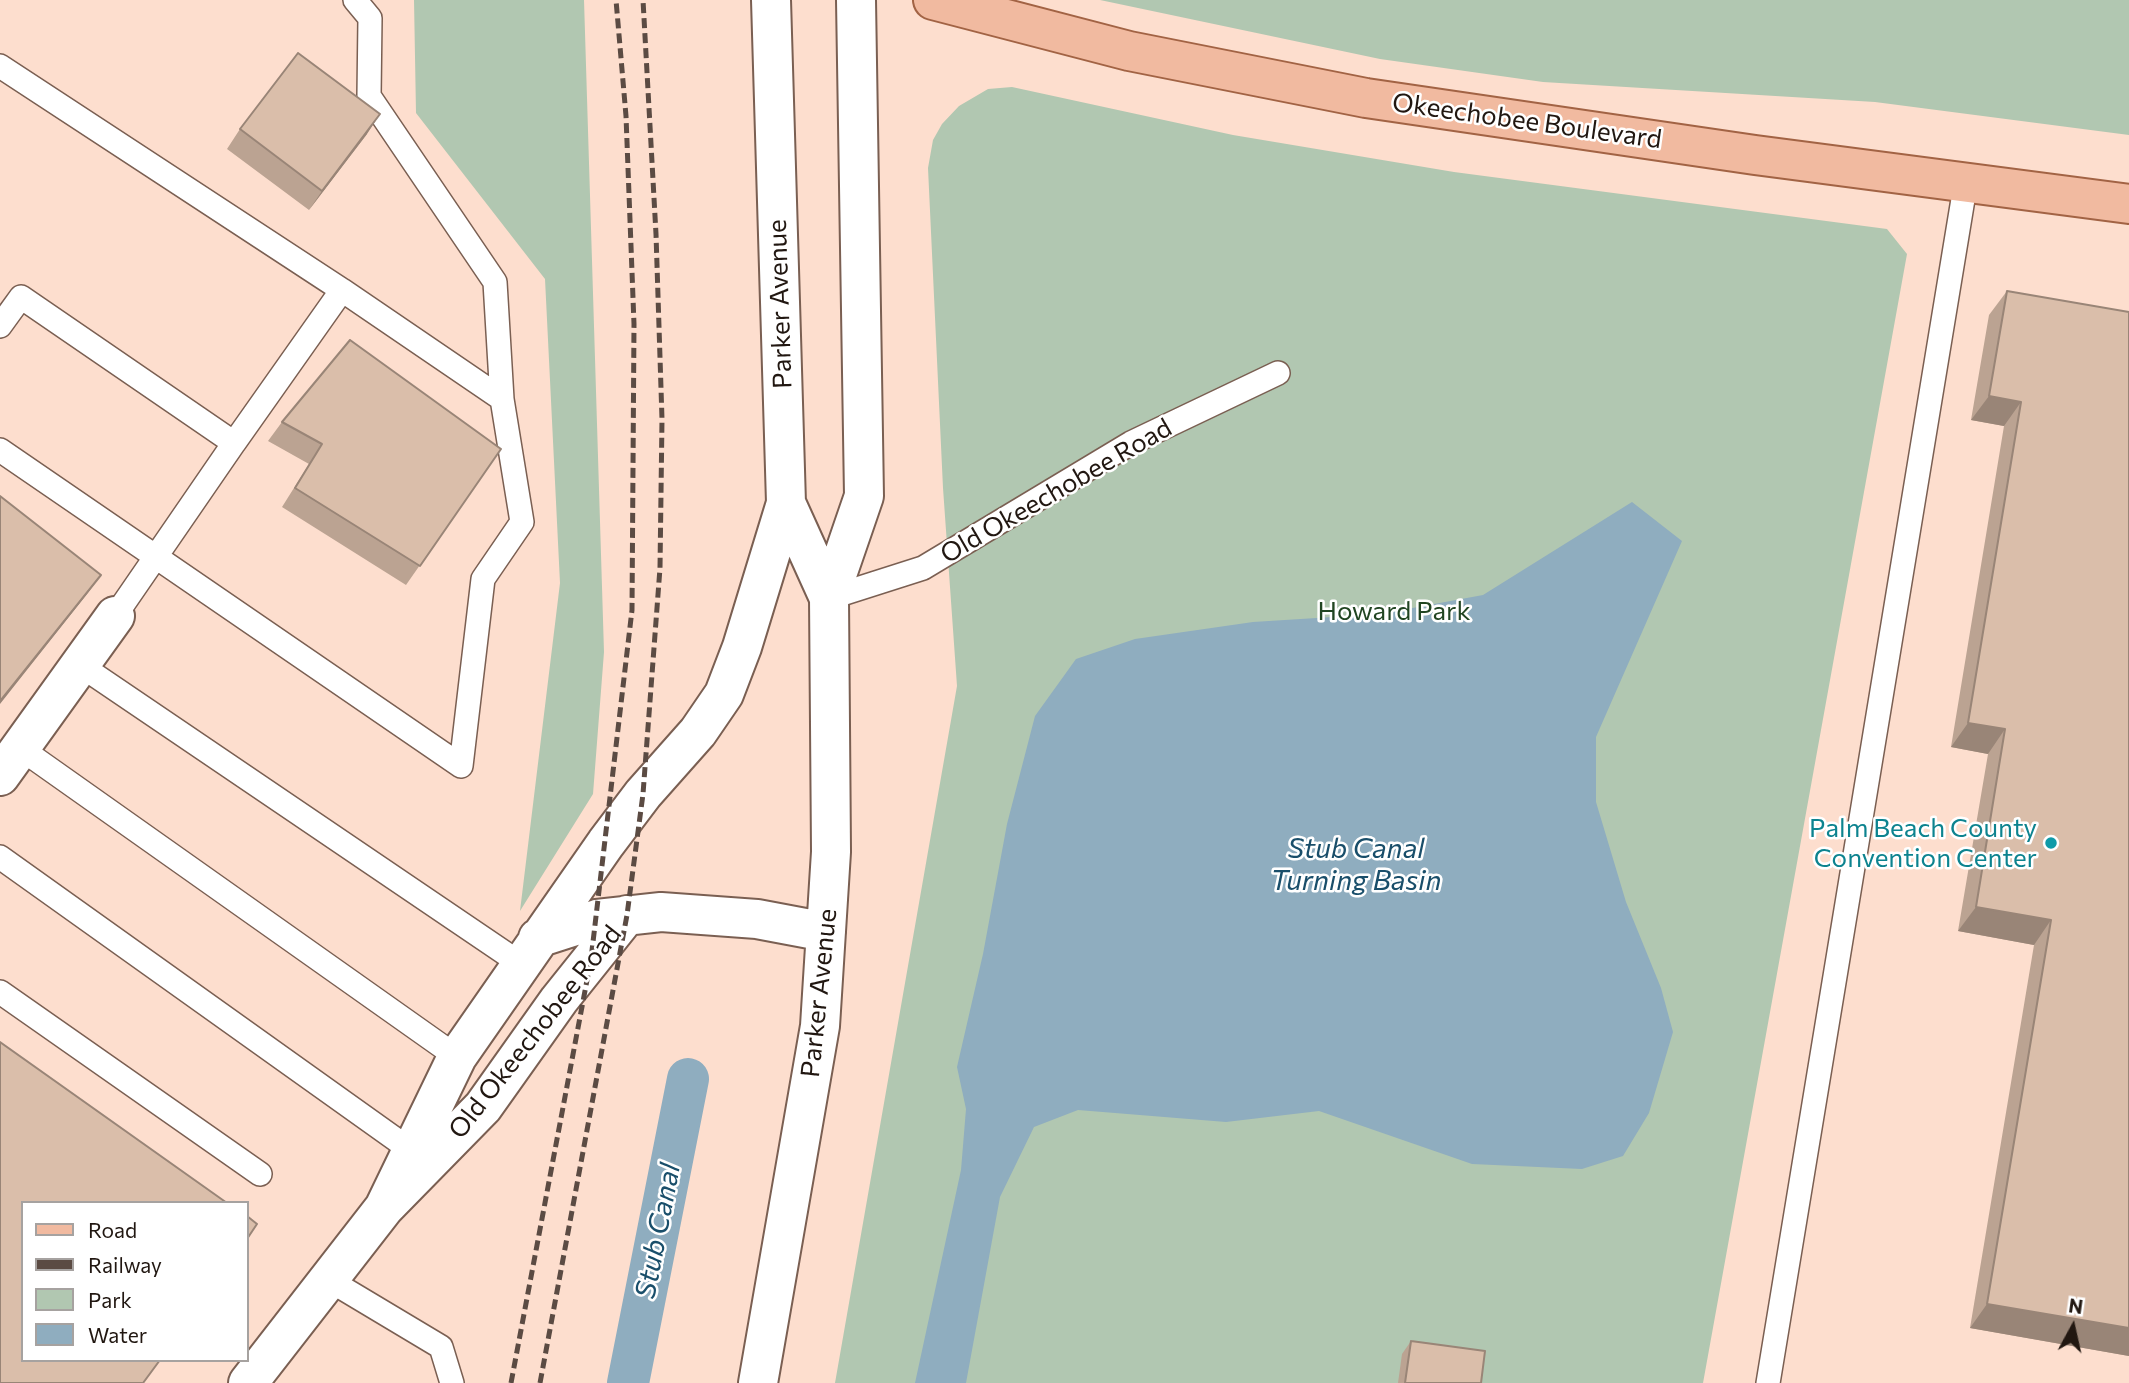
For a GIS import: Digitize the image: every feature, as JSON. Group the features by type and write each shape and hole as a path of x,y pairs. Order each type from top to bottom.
{"main road":[{"name":"Okeechobee Boulevard","path":"933,0 1129,51 1366,98 1755,155 2129,204"}],"street":[{"name":"Parker Avenue","path":"771,0 786,503 829,598"},
{"name":"Parker Avenue","path":"758,1383 820,1026 831,852 829,598 864,496 856,0"},
{"path":"529,951 643,794 698,732 724,694 742,647 786,503"},
{"path":"10,762 115,616"},
{"name":"Old Okeechobee Road","path":"384,1208 457,1057 529,951 567,927 627,915 699,912 757,919 826,932"},
{"name":"Old Okeechobee Road","path":"248,1383 384,1208 483,1107 559,1000 627,915"}],"lane":[{"path":"0,450 461,766 483,579 522,522 502,399 495,282 369,96 370,18 355,0"},
{"path":"0,66 342,290 502,399"},
{"path":"1768,1383 1966,181"},
{"path":"115,616 342,290"},
{"path":"0,326 21,297 234,443"},
{"name":"Old Okeechobee Road","path":"829,598 923,568 1131,443 1278,373"},
{"path":"80,664 529,951"},
{"path":"10,762 457,1057"},
{"path":"0,857 412,1151"},
{"path":"0,992 260,1174"},
{"path":"329,1280 441,1347 452,1383"}],"green space":[{"path":"414,0 584,0 604,652 593,794 520,911 560,583 545,279 416,113"},
{"path":"1100,0 2129,0 2129,135 1875,102 1543,82 1380,59"},
{"name":"Howard Park","path":"1012,87 1233,135 1454,172 1887,229 1907,254 1703,1383 835,1383 957,686 943,488 928,168 933,140 942,124 959,106 988,89"}],"water":[{"name":"Stub Canal Turning Basin","path":"1632,502 1682,541 1596,737 1596,802 1626,902 1661,988 1673,1032 1649,1113 1623,1156 1582,1169 1472,1164 1319,1111 1226,1122 1078,1110 1034,1127 1000,1197 966,1383 915,1383 961,1170 966,1109 957,1067 983,954 1007,824 1035,716 1076,659 1135,639 1253,622 1380,614 1483,595"}],"building":[{"path":"298,53 380,114 322,191 240,129"},
{"name":"Palm Beach County Convention Center","path":"2007,291 2129,312 2129,1328 1987,1304 2051,920 1976,907 2005,729 1968,723 2021,402 1989,396"},
{"path":"350,340 501,449 420,566 295,488 322,444 282,422"},
{"path":"0,496 101,575 0,701"},
{"path":"0,1042 224,1201 21,1201 21,1362 159,1362 143,1383 0,1383"},
{"path":"248,1217 257,1224 248,1238"},
{"path":"1411,1341 1485,1351 1481,1383 1405,1383"}],"waterway":[{"name":"Stub Canal","path":"628,1383 688,1079"}],"railway":[{"path":"511,1383 591,959 632,610 634,324 626,116 616,0"},
{"path":"540,1383 627,915 643,794 660,568 662,419 656,234 643,0"}],"place":[{"name":"Palm Beach County Convention Center","path":"2051,843"}]}
